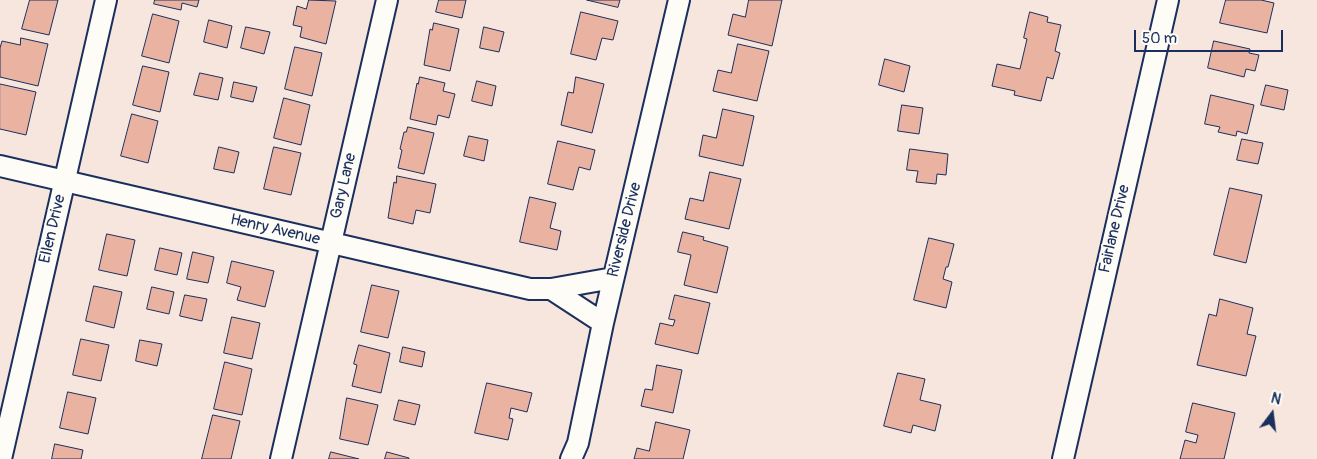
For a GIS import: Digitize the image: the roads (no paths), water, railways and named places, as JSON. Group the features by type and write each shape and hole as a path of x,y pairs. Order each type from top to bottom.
{"street":[{"name":"Ellen Drive","path":"1,459 106,0"},
{"name":"Gary Lane","path":"281,459 387,0"},
{"name":"Riverside Drive","path":"575,454 613,278 679,0"},
{"name":"Fairlane Drive","path":"1063,459 1168,0"},
{"name":"Henry Avenue","path":"0,166 530,289 551,289 613,278"},
{"path":"551,289 603,323"}]}
